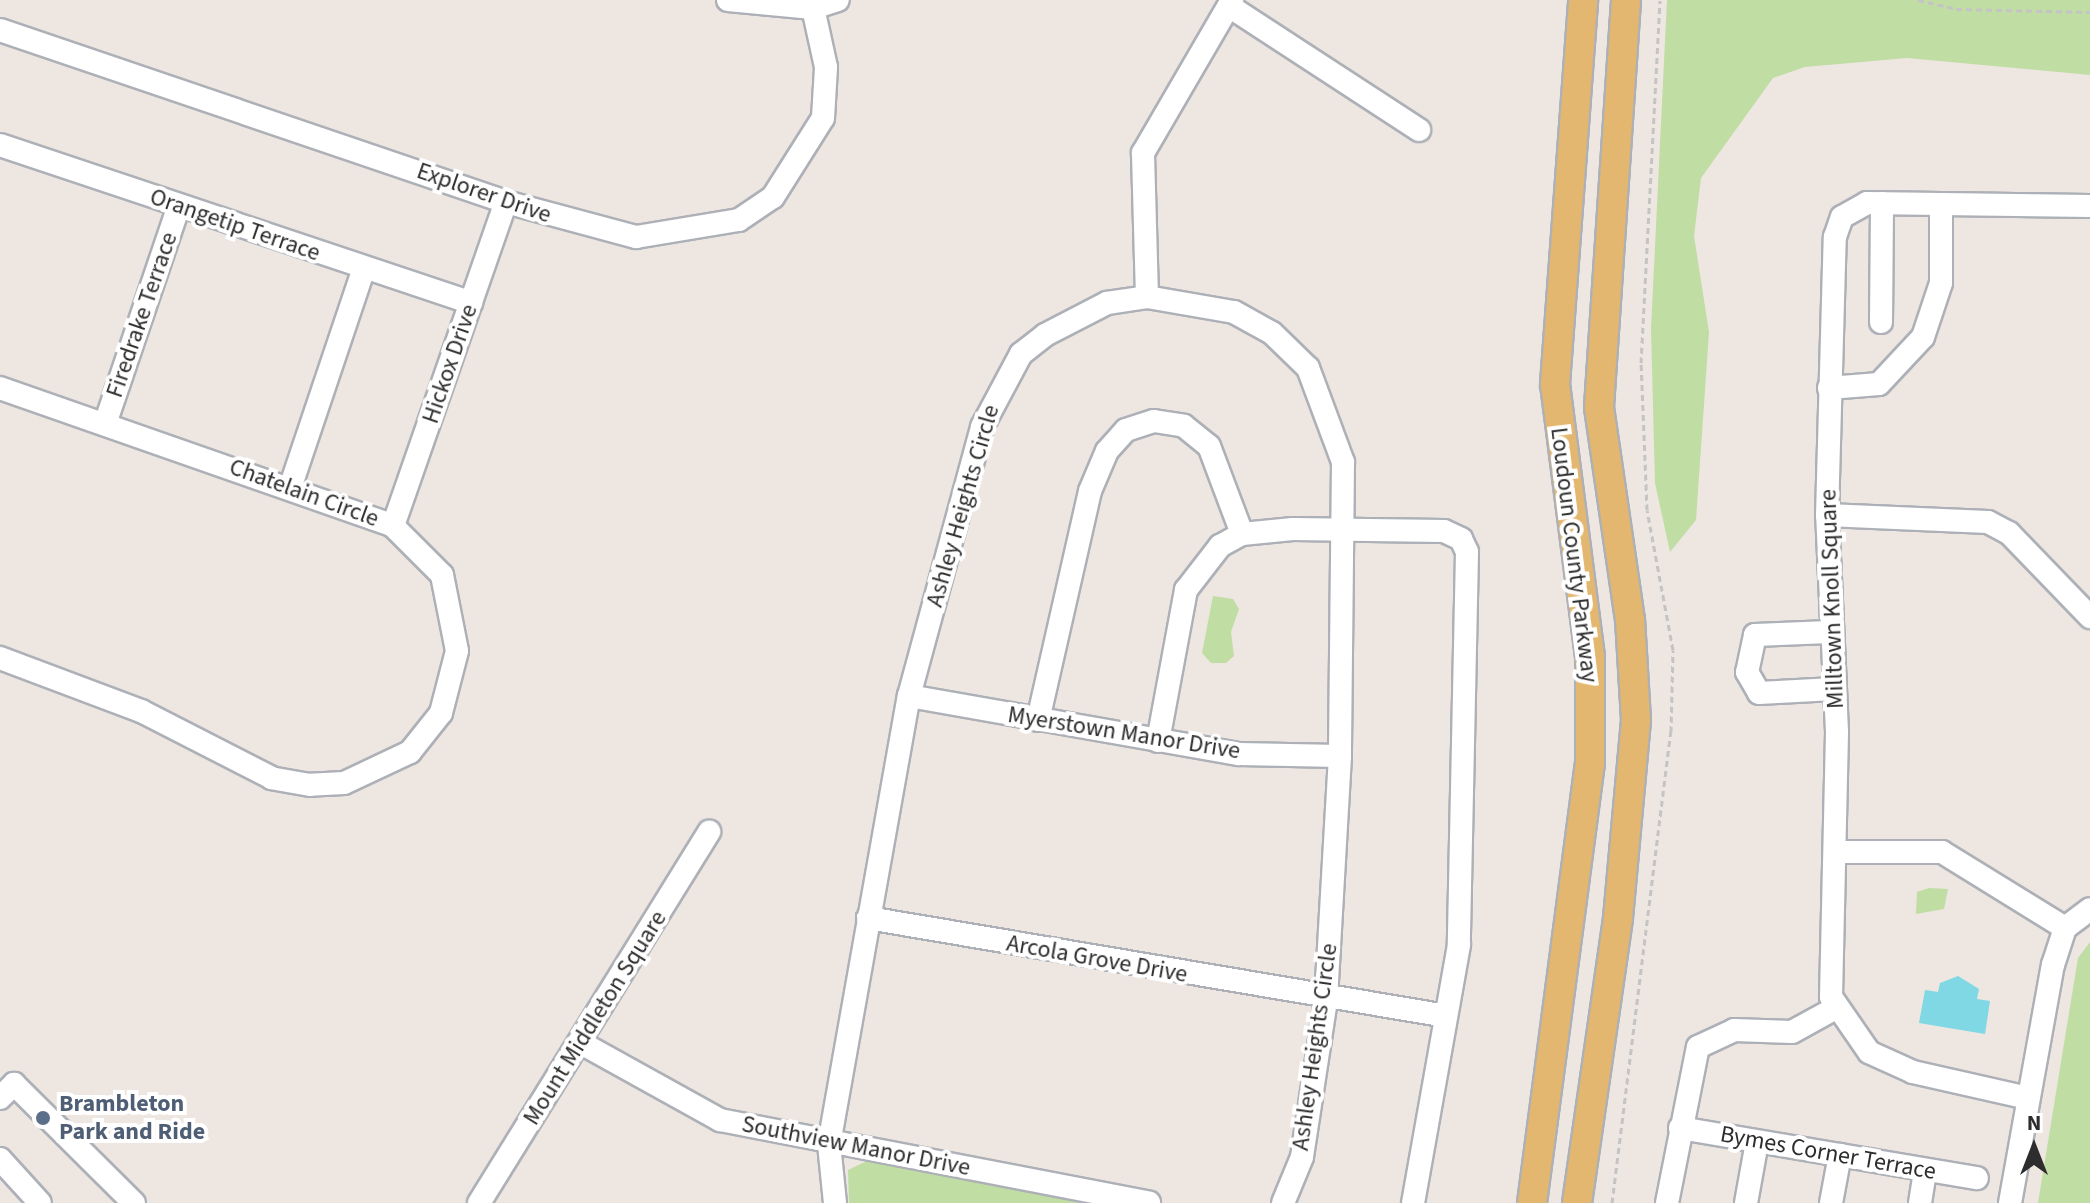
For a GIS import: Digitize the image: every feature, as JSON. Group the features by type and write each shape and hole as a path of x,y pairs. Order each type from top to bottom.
{"main road":[{"name":"Loudoun County Parkway","path":"1532,1203 1590,763 1590,657 1555,384 1583,0"},
{"name":"Loudoun County Parkway","path":"1577,1203 1618,918 1636,720 1630,620 1599,407 1626,0"}],"street":[{"path":"728,0 813,8 838,0"},
{"path":"1147,297 1143,153 1231,3 1419,130"},
{"name":"Explorer Drive","path":"0,30 506,202 636,237 739,220 773,197 823,118 826,67 813,8"},
{"name":"Orangetip Terrace","path":"0,145 471,303"},
{"name":"Hickox Drive","path":"393,526 506,202"},
{"path":"1881,322 1882,203"},
{"name":"Milltown Knoll Square","path":"2028,1098 1913,1072 1869,1052 1834,1009 1826,966 1835,852 1834,689 1829,632 1827,515 1835,237 1842,217 1882,203 2090,206"},
{"path":"1829,388 1879,384 1923,337 1941,283 1941,204"},
{"name":"Firedrake Terrace","path":"105,424 179,206"},
{"path":"291,485 364,268"},
{"name":"Ashley Heights Circle","path":"835,1203 829,1144 909,696 998,390 1021,354 1069,318 1147,297 1234,312 1308,368 1343,462 1345,529 1340,756 1326,1000 1302,1157 1283,1203"},
{"name":"Chatelain Circle","path":"0,388 291,485 393,526 442,575 454,615 451,687 410,752 344,783 272,778 141,711 0,658"},
{"path":"1038,720 1090,491 1107,451 1126,430 1154,421 1184,426 1209,446 1242,534"},
{"path":"1827,515 1988,522 2009,533 2090,617"},
{"path":"1158,741 1186,590 1205,557 1242,534 1345,529 1444,531 1461,539 1467,552 1459,945 1413,1203"},
{"path":"1829,632 1755,635 1747,672 1759,693 1834,689"},
{"name":"Myerstown Manor Drive","path":"909,696 1239,754 1340,756"},
{"name":"Mount Middleton Square","path":"479,1203 709,832"},
{"path":"1835,852 1942,852 2065,928"},
{"path":"2010,1203 2028,1098 2065,928 2090,909"},
{"name":"Arcola Grove Drive","path":"868,918 1326,1000 1446,1016"},
{"path":"1667,1203 1689,1071 1709,1037 1792,1032 1834,1009"},
{"name":"Southview Manor Drive","path":"581,1043 720,1120 829,1144 1149,1203"},
{"path":"0,1098 14,1084 134,1203"},
{"name":"Bymes Corner Terrace","path":"1680,1128 1977,1178"},
{"path":"1746,1203 1757,1142"},
{"path":"1831,1203 1840,1155"},
{"path":"0,1159 40,1203"},
{"path":"1920,1203 1925,1170"}],"path":[{"path":"1612,1203 1671,732 1673,650 1647,510 1641,363 1660,0"},
{"path":"1918,0 1956,9 2090,12"}],"green space":[{"path":"1667,0 2090,0 2090,75 1907,58 1805,67 1773,78 1701,178 1694,236 1709,332 1696,520 1670,552 1655,483 1651,329"},
{"path":"1213,596 1233,599 1239,609 1231,632 1234,656 1226,663 1211,663 1202,653"},
{"path":"1929,888 1948,889 1944,909 1916,914 1917,892"},
{"path":"2090,942 2090,1203 2038,1203 2078,958"},
{"path":"867,1161 1101,1203 849,1203 848,1170"}],"water":[{"path":"1958,976 1979,989 1977,999 1990,1001 1985,1034 1919,1023 1925,990 1938,992 1940,983"}],"place":[{"name":"Brambleton Park and Ride","path":"43,1118"}]}
